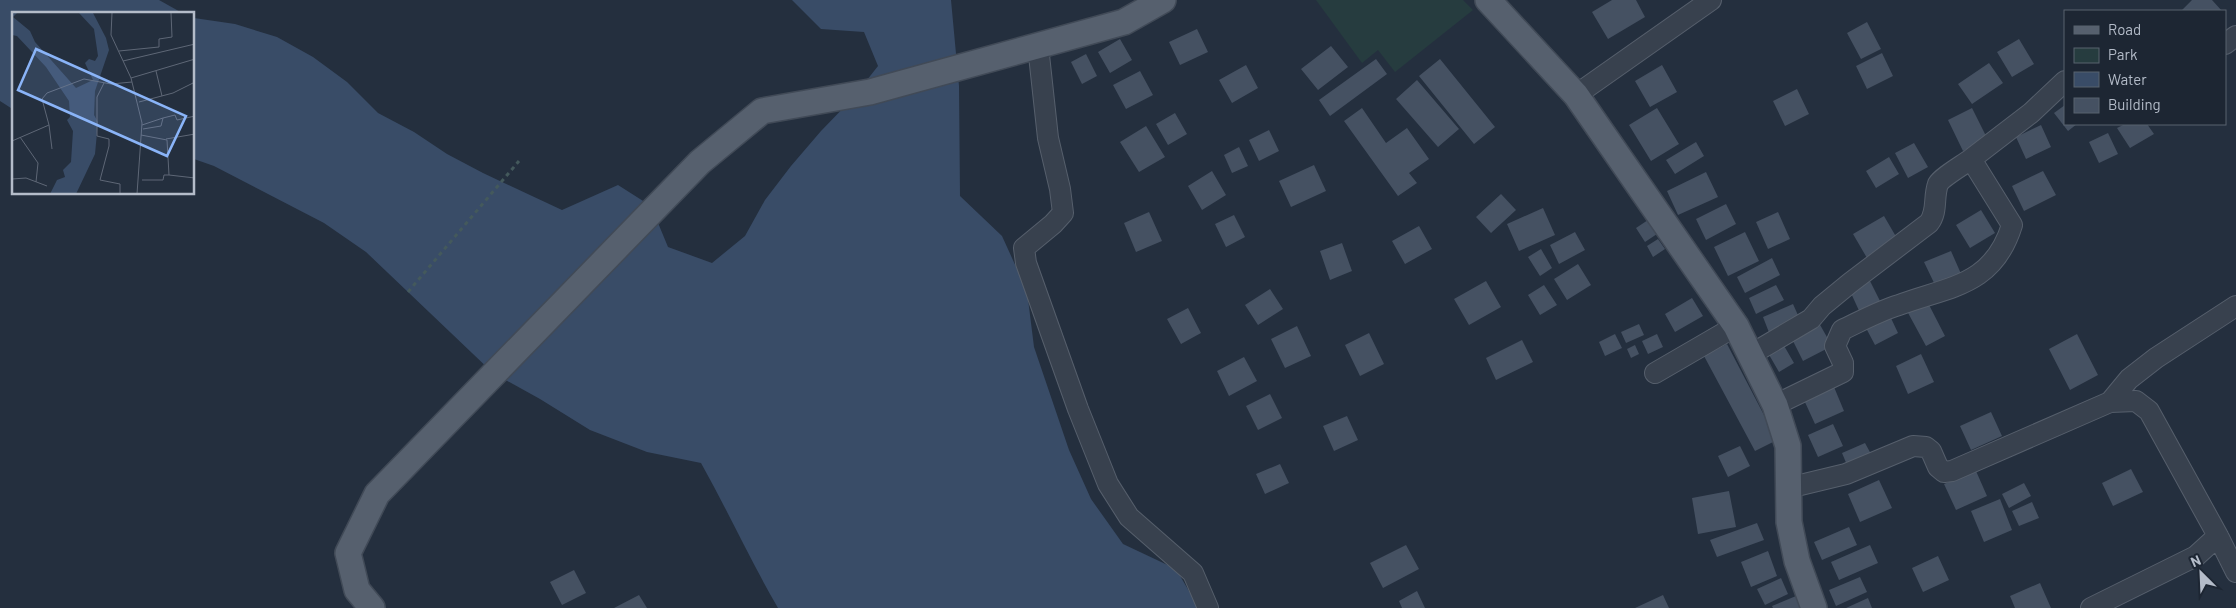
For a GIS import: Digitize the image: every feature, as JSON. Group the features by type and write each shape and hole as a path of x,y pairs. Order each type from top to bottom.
{"main road":[{"path":"372,608 358,590 348,553 377,494 700,162 762,111 870,92 1038,46 1124,22 1163,0"},
{"path":"1488,0 1576,95 1736,326 1775,405 1790,455 1788,488 1789,522 1797,561 1814,608"}],"street":[{"path":"1576,95 1711,0"},
{"path":"1038,46 1048,138 1060,189 1063,213 1053,224 1024,248 1026,263 1078,409 1108,484 1129,517 1193,573 1208,608"},
{"path":"1750,355 1811,319 1822,306 1850,283 1929,223 1935,215 1935,197 1939,182 2031,113 2064,82"},
{"path":"1775,405 1843,372 1843,363 1835,346 1842,330 1898,305 1937,294 1963,284 1992,264 2005,246 2012,225 1971,159"},
{"path":"2110,402 2130,378 2156,358 2236,306"},
{"path":"1655,373 1736,326"},
{"path":"1788,488 1846,474 1914,446 1926,447 1931,450 1938,467 1944,472 1952,471 2110,402 2136,401 2149,411 2236,572"},
{"path":"2091,608 2196,556 2218,536"}],"path":[{"path":"408,292 519,161"}],"green space":[{"path":"1316,0 1463,0 1473,10 1395,72 1378,50 1362,63"}],"water":[{"path":"0,0 159,0 180,12 12,12 12,109 0,101"},
{"path":"792,0 951,0 959,86 960,196 1002,236 1027,291 1034,347 1069,450 1091,499 1123,544 1176,569 1199,608 778,608 701,463 647,452 590,430 493,373 366,252 324,223 214,166 195,159 195,18 235,24 277,37 313,57 347,82 378,113 483,173 562,210 618,185 651,206 668,247 712,263 745,236 765,200 791,166 852,99 878,66 864,32 821,29"}],"building":[{"path":"1612,0 1636,0 1645,17 1608,39 1592,12"},
{"path":"2192,0 2212,0 2221,10 2182,10"},
{"path":"1867,22 1881,49 1861,59 1847,33"},
{"path":"1197,29 1208,52 1180,65 1169,42"},
{"path":"1120,39 1132,60 1110,73 1098,52"},
{"path":"2019,39 2034,64 2012,77 1997,52"},
{"path":"1331,46 1348,67 1318,90 1301,69"},
{"path":"1882,53 1893,76 1867,89 1856,66"},
{"path":"1086,54 1097,76 1082,84 1071,62"},
{"path":"1376,59 1387,74 1330,116 1319,100"},
{"path":"1440,59 1495,127 1474,144 1419,76"},
{"path":"1989,63 2003,83 1972,104 1958,84"},
{"path":"1246,65 1258,88 1232,103 1219,80"},
{"path":"1662,65 1677,92 1650,107 1635,81"},
{"path":"1140,71 1153,95 1126,109 1113,85"},
{"path":"1417,80 1459,129 1438,147 1396,99"},
{"path":"1797,89 1809,114 1785,126 1773,101"},
{"path":"2064,106 2064,125 2076,125 2068,131 2054,113"},
{"path":"1362,108 1386,143 1407,128 1429,159 1409,173 1417,183 1398,196 1344,121"},
{"path":"1657,108 1679,144 1651,161 1629,125"},
{"path":"1972,108 1987,138 1963,151 1948,120"},
{"path":"1175,113 1187,134 1168,145 1156,124"},
{"path":"2041,125 2051,147 2026,159 2016,137"},
{"path":"2123,125 2148,125 2154,134 2130,148 2117,128"},
{"path":"1146,126 1165,157 1139,172 1120,142"},
{"path":"1269,130 1279,151 1259,161 1249,140"},
{"path":"2108,133 2118,154 2099,163 2089,142"},
{"path":"1696,142 1704,156 1675,174 1666,160"},
{"path":"1914,143 1928,167 1908,178 1895,153"},
{"path":"1239,147 1248,166 1232,173 1224,155"},
{"path":"1889,157 1899,174 1876,188 1866,171"},
{"path":"1314,165 1326,191 1291,207 1279,181"},
{"path":"1212,171 1226,195 1202,210 1188,186"},
{"path":"2043,171 2056,195 2024,211 2012,186"},
{"path":"1706,172 1718,197 1678,215 1667,191"},
{"path":"1501,194 1516,210 1491,233 1476,217"},
{"path":"1726,204 1736,224 1706,240 1696,219"},
{"path":"1543,208 1555,235 1519,251 1507,224"},
{"path":"1981,210 1995,233 1970,248 1956,225"},
{"path":"1149,212 1162,241 1136,252 1124,223"},
{"path":"1778,212 1790,239 1768,249 1756,222"},
{"path":"1234,215 1245,237 1226,247 1215,224"},
{"path":"1884,216 1898,240 1867,258 1853,234"},
{"path":"1648,220 1657,234 1645,242 1636,228"},
{"path":"1419,226 1432,249 1405,264 1392,241"},
{"path":"1575,232 1585,250 1559,264 1550,245"},
{"path":"1745,232 1759,261 1728,276 1714,247"},
{"path":"1658,239 1665,249 1653,257 1647,246"},
{"path":"1342,243 1352,271 1330,280 1320,251"},
{"path":"1541,249 1552,268 1540,276 1528,257"},
{"path":"1951,251 1962,276 1936,287 1924,262"},
{"path":"1772,258 1780,275 1745,293 1737,277"},
{"path":"1578,264 1591,285 1567,300 1554,279"},
{"path":"1486,281 1501,307 1469,325 1454,299"},
{"path":"1870,281 1882,305 1861,315 1850,291"},
{"path":"1544,285 1557,305 1540,315 1528,295"},
{"path":"1776,285 1784,300 1756,314 1749,298"},
{"path":"1270,289 1283,309 1258,325 1245,305"},
{"path":"1692,298 1703,316 1675,332 1665,314"},
{"path":"1927,301 1945,336 1926,346 1907,311"},
{"path":"1793,304 1801,322 1770,335 1763,317"},
{"path":"1188,308 1201,333 1181,344 1167,319"},
{"path":"1890,316 1898,333 1875,345 1866,328"},
{"path":"1819,323 1832,346 1803,361 1791,337"},
{"path":"1639,324 1644,335 1626,343 1621,332"},
{"path":"1297,326 1311,356 1285,368 1271,339"},
{"path":"1369,333 1384,364 1360,376 1345,345"},
{"path":"1615,334 1622,348 1605,356 1599,342"},
{"path":"1657,334 1663,347 1648,354 1642,341"},
{"path":"2077,334 2098,375 2070,390 2049,349"},
{"path":"1522,340 1533,362 1496,380 1486,358"},
{"path":"1727,344 1777,440 1755,451 1704,356"},
{"path":"1783,344 1794,363 1779,372 1768,353"},
{"path":"1635,345 1639,354 1631,358 1627,349"},
{"path":"1921,354 1934,382 1908,394 1896,366"},
{"path":"1244,357 1257,381 1229,396 1217,371"},
{"path":"1834,387 1844,411 1815,424 1804,400"},
{"path":"1270,394 1282,418 1258,430 1246,406"},
{"path":"1991,412 2002,436 1971,450 1960,426"},
{"path":"1347,416 1358,440 1334,451 1323,426"},
{"path":"1833,424 1843,446 1818,457 1808,435"},
{"path":"1865,443 1871,454 1847,465 1842,453"},
{"path":"1740,446 1750,466 1728,477 1718,456"},
{"path":"1280,464 1289,483 1265,494 1256,474"},
{"path":"2131,469 2143,492 2113,506 2102,483"},
{"path":"1976,471 1987,496 1956,510 1944,484"},
{"path":"1879,480 1892,508 1860,522 1848,494"},
{"path":"2024,483 2031,496 2009,508 2002,494"},
{"path":"1729,491 1736,527 1698,534 1692,498"},
{"path":"2000,499 2012,530 1984,542 1971,511"},
{"path":"2032,502 2039,518 2019,526 2012,511"},
{"path":"1757,523 1764,540 1717,557 1710,540"},
{"path":"1849,527 1857,545 1822,560 1814,542"},
{"path":"1406,545 1419,569 1383,588 1370,563"},
{"path":"1870,545 1878,563 1839,580 1831,562"},
{"path":"1768,551 1777,576 1751,587 1741,562"},
{"path":"1938,556 1949,580 1923,592 1912,568"},
{"path":"574,570 586,593 562,605 550,582"},
{"path":"1860,577 1867,592 1836,606 1829,590"},
{"path":"1781,578 1788,594 1765,605 1757,589"},
{"path":"2040,583 2051,608 2015,608 2010,596"},
{"path":"1417,591 1425,608 1402,608 1399,601"},
{"path":"639,595 647,608 614,608"},
{"path":"1663,595 1669,608 1635,608"},
{"path":"1796,596 1802,608 1773,608 1772,606"},
{"path":"1868,598 1872,608 1846,608"}]}
